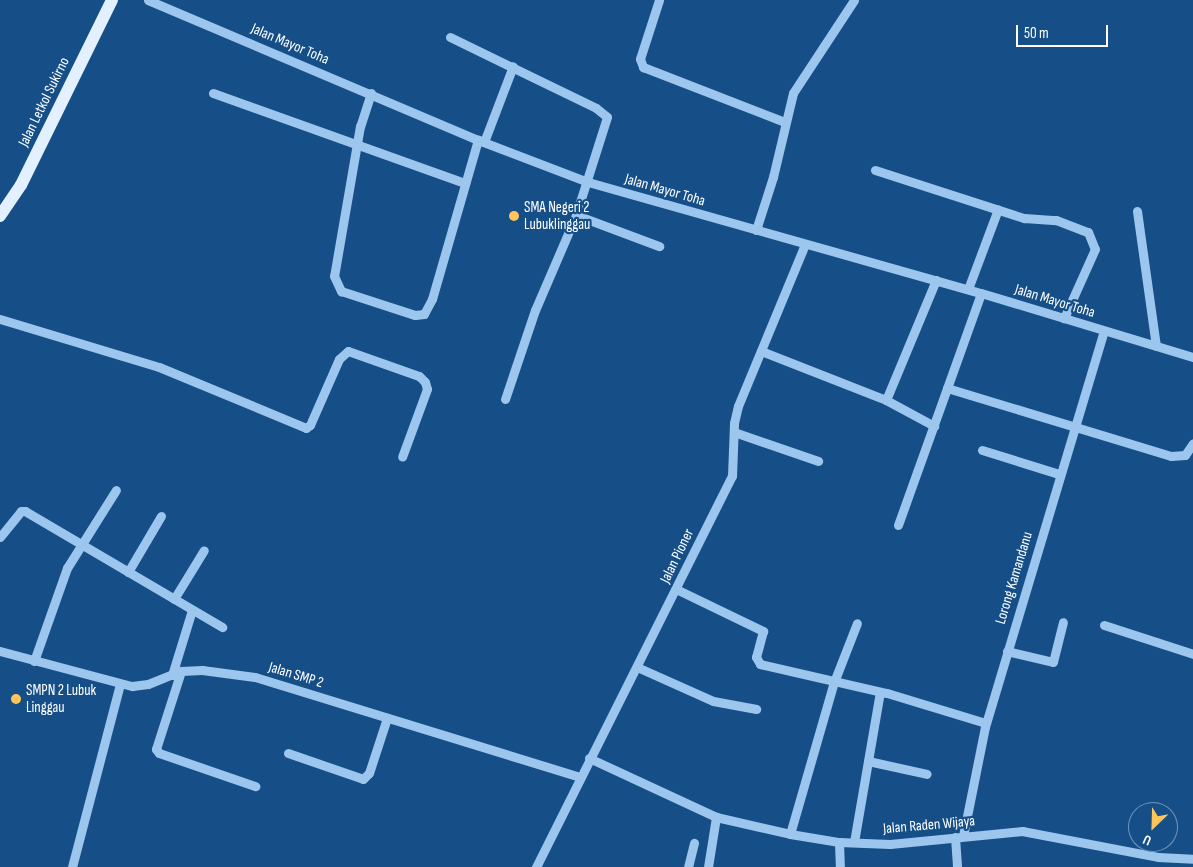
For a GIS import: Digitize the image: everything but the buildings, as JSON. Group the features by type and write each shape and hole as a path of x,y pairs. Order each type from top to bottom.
{"main road":[{"name":"Jalan Letkol Sukirno","path":"0,216 20,185 112,0"}],"street":[{"name":"Jalan Mayor Toha","path":"148,0 481,141 588,182 968,289 1193,357"},
{"path":"659,0 640,59 643,67 785,122"},
{"path":"756,230 773,178 792,93 802,74 854,0"},
{"path":"450,37 513,66 604,114 607,121 576,215 541,295 505,399"},
{"path":"371,93 357,146 334,276 341,291 415,315 424,314 432,299 465,182 513,66"},
{"path":"212,93 357,146 465,182"},
{"path":"874,170 1024,218 1056,220 1088,232 1093,238 1095,249 1064,318"},
{"path":"968,289 998,209"},
{"path":"1137,211 1156,346"},
{"path":"576,215 658,246"},
{"name":"Jalan Pioner","path":"536,867 732,476 734,432 738,406 805,244"},
{"path":"886,400 936,280"},
{"path":"898,525 981,293"},
{"path":"0,318 151,364 306,428 310,426 339,359 348,351 419,376 425,382 427,390 402,457"},
{"name":"Lorong Kamandanu","path":"957,867 959,837 986,723 1073,427 1104,331"},
{"path":"760,351 886,400 934,426"},
{"path":"947,388 1171,456 1185,455 1193,443"},
{"path":"734,432 818,461"},
{"path":"982,450 1059,474"},
{"path":"34,661 59,588 80,546 116,490"},
{"path":"0,537 21,511 222,628"},
{"path":"128,572 161,516"},
{"path":"174,599 204,550"},
{"path":"676,589 763,631 756,657 760,664 880,692 986,723"},
{"path":"172,675 192,610"},
{"path":"1007,651 1053,662 1063,622"},
{"path":"790,834 834,682 857,623"},
{"path":"1104,625 1193,654"},
{"name":"Jalan SMP 2","path":"0,651 120,684 141,686 182,671 202,670 255,677 580,777"},
{"path":"637,667 713,701 756,709"},
{"path":"182,671 156,749 159,753 255,786"},
{"path":"72,867 120,684"},
{"path":"854,842 880,692"},
{"path":"288,753 363,780 369,773 387,718"},
{"name":"Jalan Raden Wijaya","path":"589,758 716,816 790,834 839,842 900,844 1022,831 1158,858 1193,859"},
{"path":"868,761 927,774"},
{"path":"708,867 716,816"},
{"path":"839,842 840,867"},
{"path":"688,867 694,843"}],"place":[{"name":"SMA Negeri 2 Lubuklinggau","path":"514,216"},
{"name":"SMPN 2 Lubuk Linggau","path":"16,699"}]}
